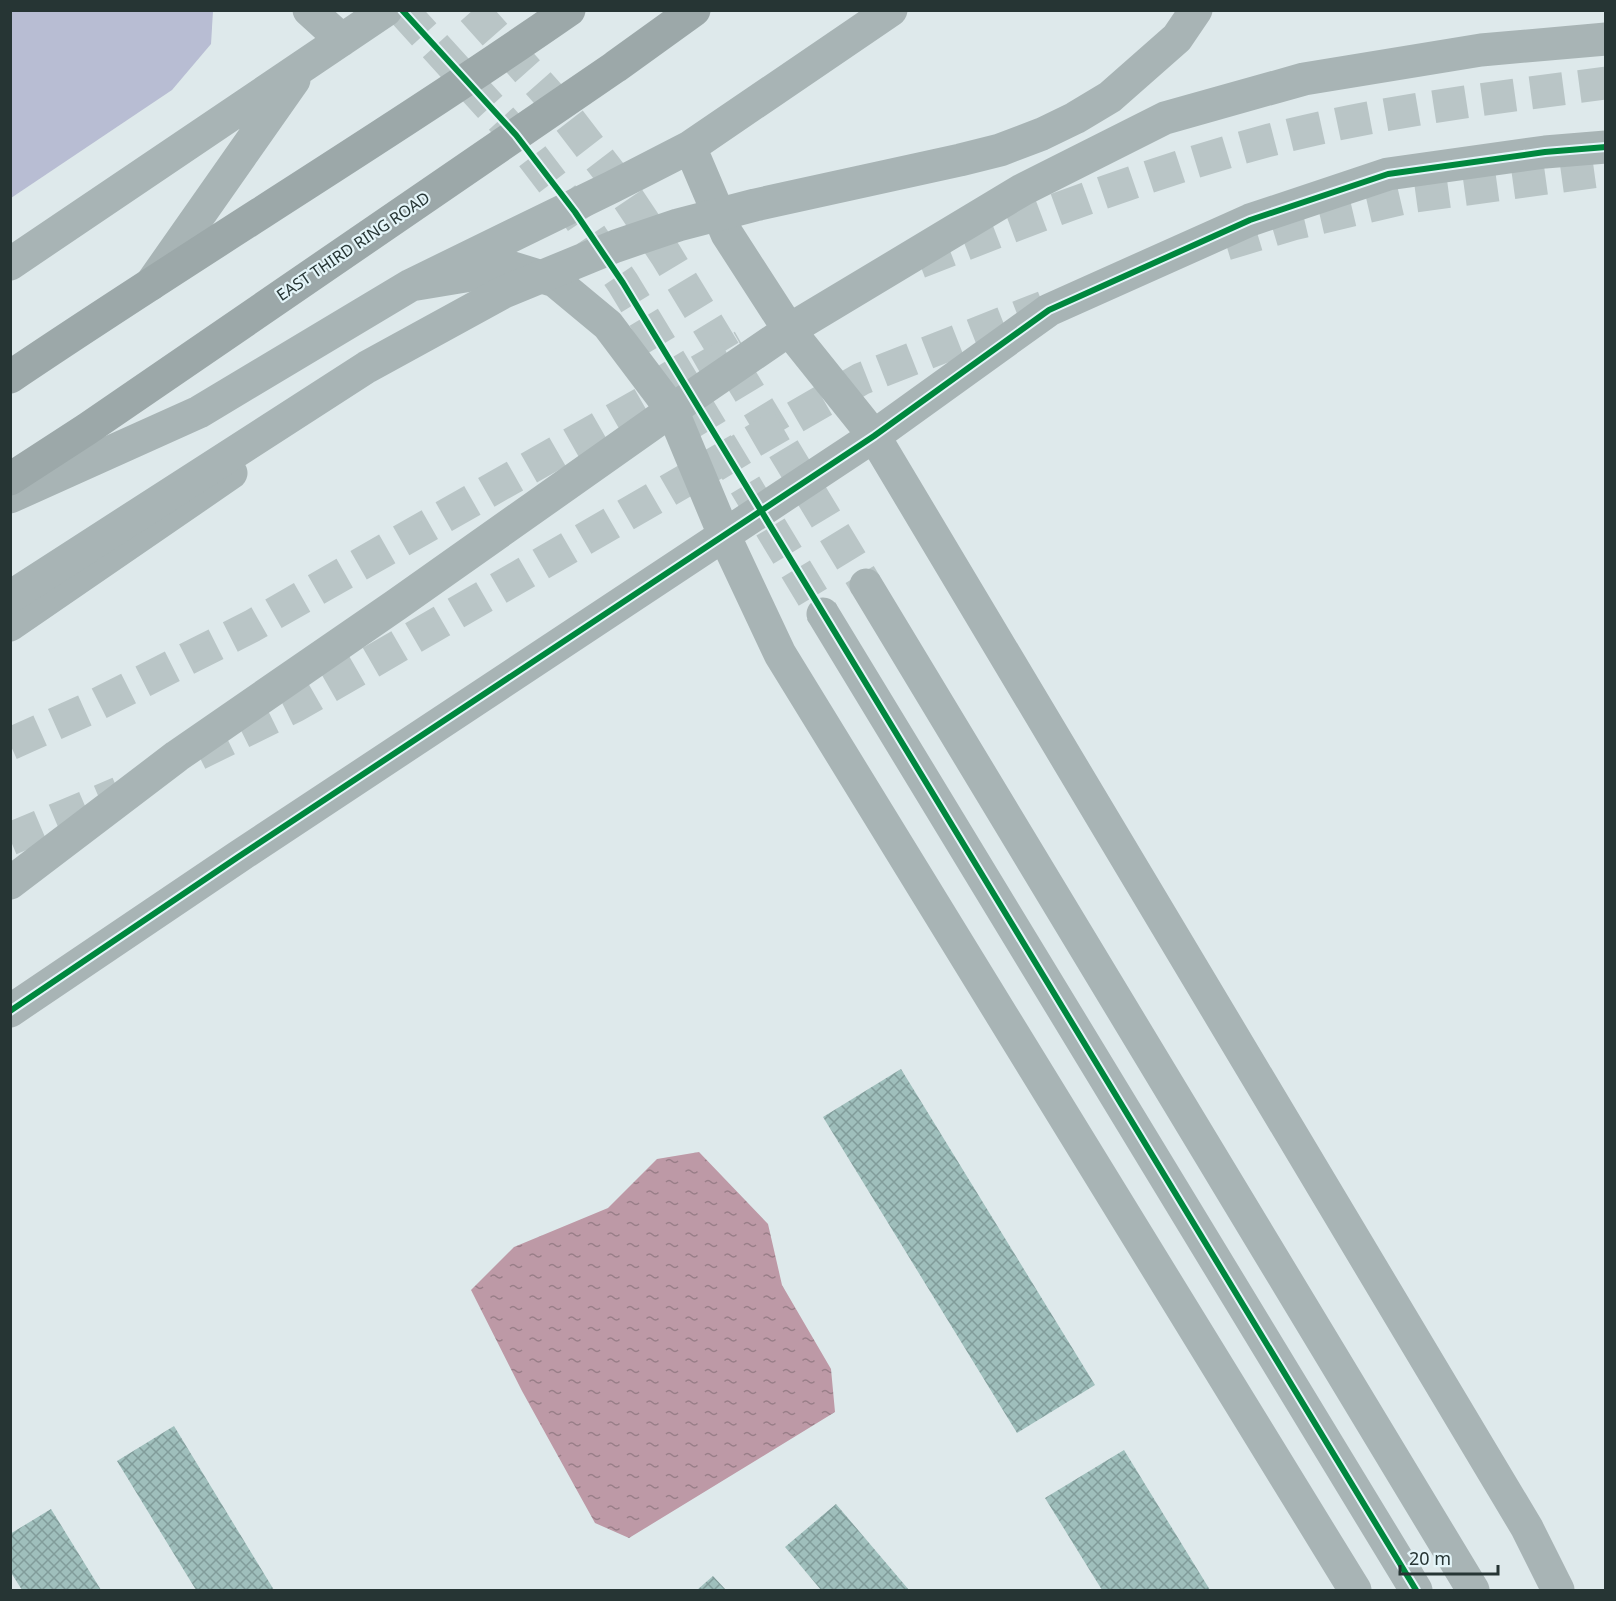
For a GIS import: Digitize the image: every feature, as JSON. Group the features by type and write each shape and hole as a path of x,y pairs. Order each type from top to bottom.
{"main road":[{"path":"10,377 452,91 570,10"},
{"name":"EAST THIRD RING ROAD","path":"10,479 106,416 694,10"}],"street":[{"path":"309,10 342,40"},
{"path":"10,264 386,10"},
{"path":"10,497 199,412 411,285 612,188 690,147 891,10"},
{"path":"10,597 367,367 504,292 615,246 678,225 755,205 960,160 1000,150 1042,134 1110,97 1177,38 1196,10"},
{"path":"10,883 177,756 672,410 789,330 1022,189 1165,118 1304,79 1481,50 1605,39"},
{"path":"151,285 306,64"},
{"path":"690,147 727,234 789,330 874,436 1521,1518 1558,1590"},
{"path":"10,1011 238,857 725,537 874,436 1049,310 1250,220 1388,174 1545,152 1605,147"},
{"path":"411,285 513,268 555,281 608,325 672,410 725,537 780,654 1355,1590"},
{"path":"10,625 202,492 380,373 471,316 555,281"},
{"path":"866,585 1473,1590"},
{"path":"823,614 1416,1590"}],"shaded area":[{"path":"11,10 213,11 211,44 172,90 11,198"}],"water":[{"path":"699,1152 768,1224 782,1285 831,1369 835,1412 629,1538 595,1523 522,1391 471,1290 514,1247 608,1208 657,1159"}],"building":[{"path":"901,1069 1095,1385 1017,1433 823,1117"},
{"path":"174,1426 274,1590 196,1590 117,1461"},
{"path":"1124,1450 1210,1590 1102,1590 1045,1498"},
{"path":"836,1504 909,1590 821,1590 785,1547"},
{"path":"51,1509 101,1590 22,1590 10,1571 10,1534"},
{"path":"713,1576 726,1590 697,1590"}],"tunnel":[{"path":"402,10 516,135 575,212 623,283 823,614"},
{"path":"473,10 556,103 617,182 666,255 866,585"},
{"path":"919,262 1137,181 1270,140 1395,113 1606,83"},
{"path":"1226,244 1293,224 1408,197 1606,170"},
{"path":"198,754 295,706 861,379 1044,307"},
{"path":"10,744 86,710 252,626 743,346"},
{"path":"10,839 119,793"}],"cycle path":[{"path":"402,10 516,135 575,212 623,283 1416,1590"},
{"path":"10,1011 238,857 874,436 1049,310 1250,220 1388,174 1545,152 1606,147"}]}
